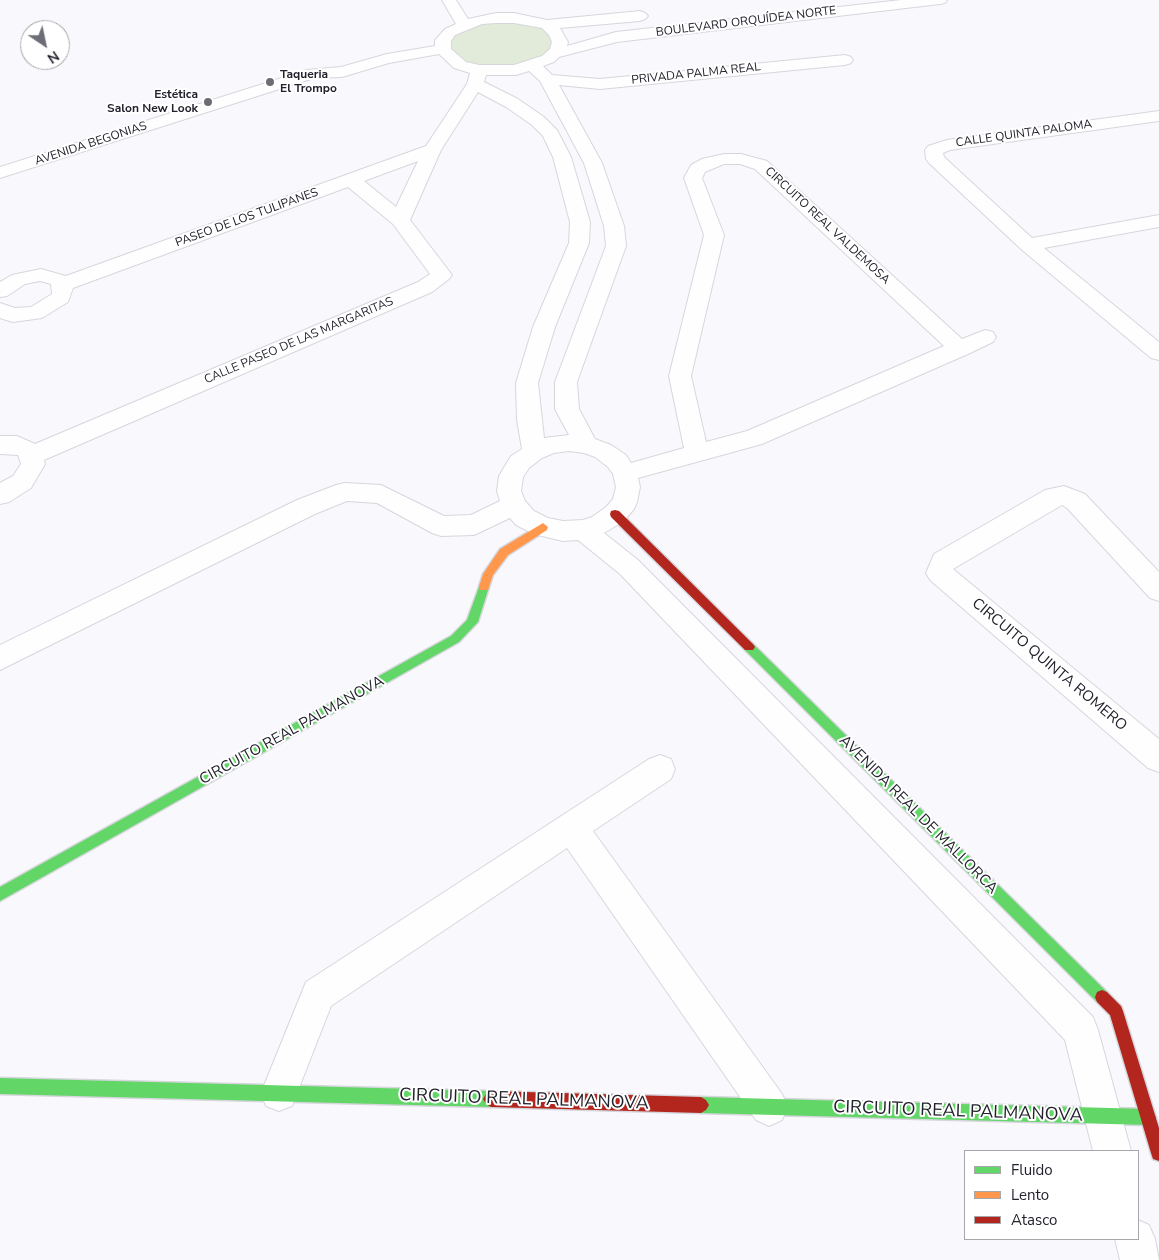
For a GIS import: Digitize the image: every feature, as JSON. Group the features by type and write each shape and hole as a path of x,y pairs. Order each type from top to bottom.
{"street":[{"path":"449,0 464,25"},
{"path":"498,0 504,7 531,21"},
{"name":"BOULEVARD ORQUÍDEA NORTE","path":"540,73 554,54 616,37 940,0"},
{"name":"BOULEVARD ORQUÍDEA NORTE","path":"531,21 547,25 658,14"},
{"path":"531,21 496,18 464,25 450,32 443,40 443,49 449,58 538,121 551,134 562,157 580,222 579,243 544,327 527,383 529,420 534,452"},
{"path":"547,25 556,33 560,42 554,54"},
{"name":"AVENIDA BEGONIAS","path":"0,173 313,73 342,72 387,59 443,49"},
{"name":"PRIVADA PALMA REAL","path":"540,73 600,84 845,60"},
{"path":"400,220 432,150 477,77 516,70 540,73 593,163 614,226 616,246 566,382 567,409 587,445"},
{"path":"0,185 320,83 342,72"},
{"name":"CALLE QUINTA PALOMA","path":"1159,116 947,144 934,150 935,159 1028,244 1159,353"},
{"name":"PASEO DE LOS TULIPANES","path":"62,285 432,150"},
{"name":"CIRCUITO REAL VALDEMOSA","path":"697,453 680,376 714,235 693,178 697,169 708,163 741,159 761,166 960,348"},
{"name":"CALLE PASEO DE LAS MARGARITAS","path":"31,456 425,287 442,274 400,220 351,180"},
{"path":"1028,244 1159,221"},
{"path":"579,243 616,246"},
{"path":"0,291 9,284 30,276 51,276 58,280 62,285 63,291 61,297 46,309 24,315 13,315 0,310"},
{"path":"625,473 754,438 986,338"},
{"path":"569,443 587,445 603,451 617,461 625,473 628,487 625,502 615,514 601,524 582,530 563,531 543,527 525,518 514,505 509,491 511,476 520,462 534,452 550,445 569,443"},
{"path":"0,445 17,446 26,449 31,456 33,464 22,482 12,490 0,495"},
{"path":"0,658 306,507 345,492 381,494 441,526 474,525 514,505"},
{"name":"CIRCUITO QUINTA ROMERO","path":"1159,590 1076,500 1064,495 1054,497 943,561 939,573 1159,758"},
{"name":"AVENIDA REAL DE MALLORCA","path":"615,514 1116,1011 1159,1154"},
{"name":"CIRCUITO REAL PALMANOVA","path":"0,894 455,639 472,622 488,574 504,552 543,527"},
{"path":"582,530 629,567 1080,1030 1112,1150"},
{"path":"280,1093 318,994 660,769"},
{"path":"571,827 769,1107"},
{"name":"CIRCUITO REAL PALMANOVA","path":"0,1086 1148,1117"},
{"path":"1135,1240 1140,1260"}],"green space":[{"path":"514,18 553,31 553,54 498,71 455,60 446,39 463,26"}],"traffic: fast":[{"path":"0,894 455,639 472,622 484,587"},
{"path":"749,647 1102,997"},
{"path":"0,1086 491,1099"},
{"path":"701,1105 1148,1117"}],"traffic: slow":[{"path":"484,587 488,574 504,552 543,527"}],"traffic: jam":[{"path":"615,514 749,647"},
{"path":"1102,997 1116,1011 1159,1153"},
{"path":"491,1099 701,1105"}],"place":[{"name":"Taqueria El Trompo","path":"270,82"},
{"name":"Estética Salon New Look","path":"208,102"}]}
